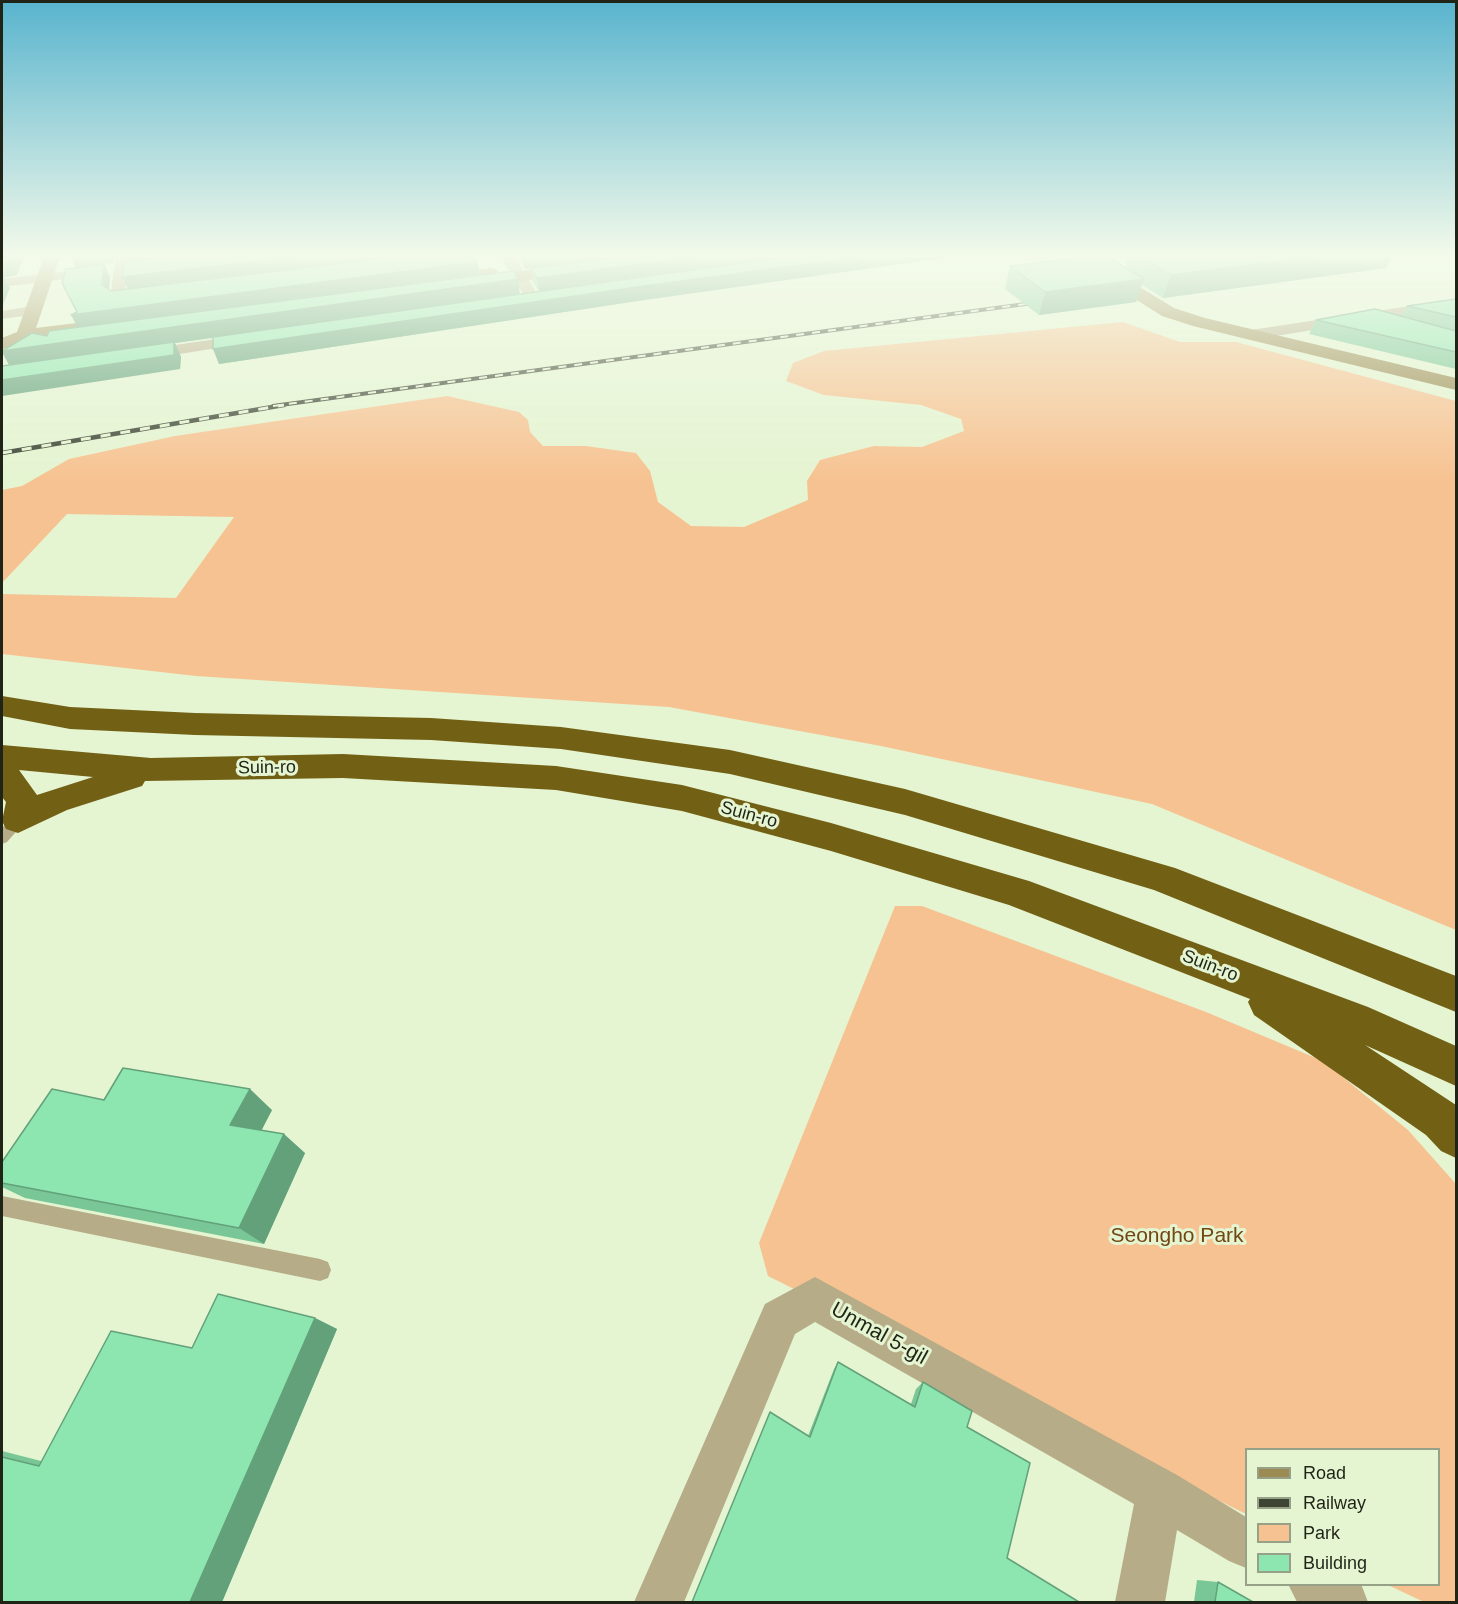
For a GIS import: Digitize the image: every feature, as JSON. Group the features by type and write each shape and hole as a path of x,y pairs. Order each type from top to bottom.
{"highway":[{"path":"2,706 70,718 195,724 431,729 561,738 730,762 905,802 1162,878 1456,994"},
{"name":"Suin-ro","path":"2,757 151,770 367,768 556,778 682,798 831,837 1017,892 1368,1026 1456,1066"},
{"path":"2,767 10,785 23,799 10,829"},
{"path":"10,829 55,801 151,770"},
{"path":"1219,969 1431,1114 1456,1136"}],"street":[{"path":"2,353 23,339 26,332"},
{"path":"2,344 76,332"},
{"path":"1240,332 1456,384"},
{"path":"1251,335 1270,332 1456,376"},
{"path":"131,356 260,337"},
{"name":"Unmal 5-gil","path":"659,1602 780,1319 815,1298 1160,1492 1245,1543"},
{"path":"1140,1602 1160,1492"},
{"path":"1316,1586 1343,1602"}],"lane":[{"path":"2,1206 320,1270"}],"green space":[{"path":"1021,332 1151,332 1180,342 1236,342 1456,401 1456,930 1152,804 881,746 669,707 196,676 2,654 2,594 176,598 234,517 67,514 2,583 2,490 22,486 69,459 175,436 447,396 519,412 528,420 530,432 543,446 586,446 636,453 650,471 658,502 691,526 744,527 808,500 807,481 820,460 874,446 922,447 964,431 961,419 921,405 824,395 786,381 793,363 824,351"},
{"name":"Seongho Park","path":"895,906 922,906 1206,1012 1323,1061 1408,1130 1456,1184 1456,1602 1424,1602 1390,1586 1440,1586 1440,1448 1245,1448 1245,1514 768,1276 759,1243"}],"building":[{"path":"49,332 139,332 2,351 32,333 47,336"},
{"path":"250,332 330,332 213,349 213,337"},
{"path":"1368,332 1456,332 1456,352"},
{"path":"174,342 174,355 2,380 2,366"},
{"path":"123,1068 250,1089 230,1125 284,1134 239,1228 2,1183 2,1162 52,1089 104,1100"},
{"path":"218,1294 315,1318 190,1602 2,1602 2,1457 39,1466 111,1331 192,1348"},
{"path":"838,1362 915,1407 923,1382 972,1411 967,1427 1030,1463 1007,1558 1079,1602 692,1602 770,1412 810,1437"},
{"path":"1218,1582 1253,1602 1215,1602"}],"railway":[{"path":"273,406 820,332"},
{"path":"2,453 284,405"}]}
